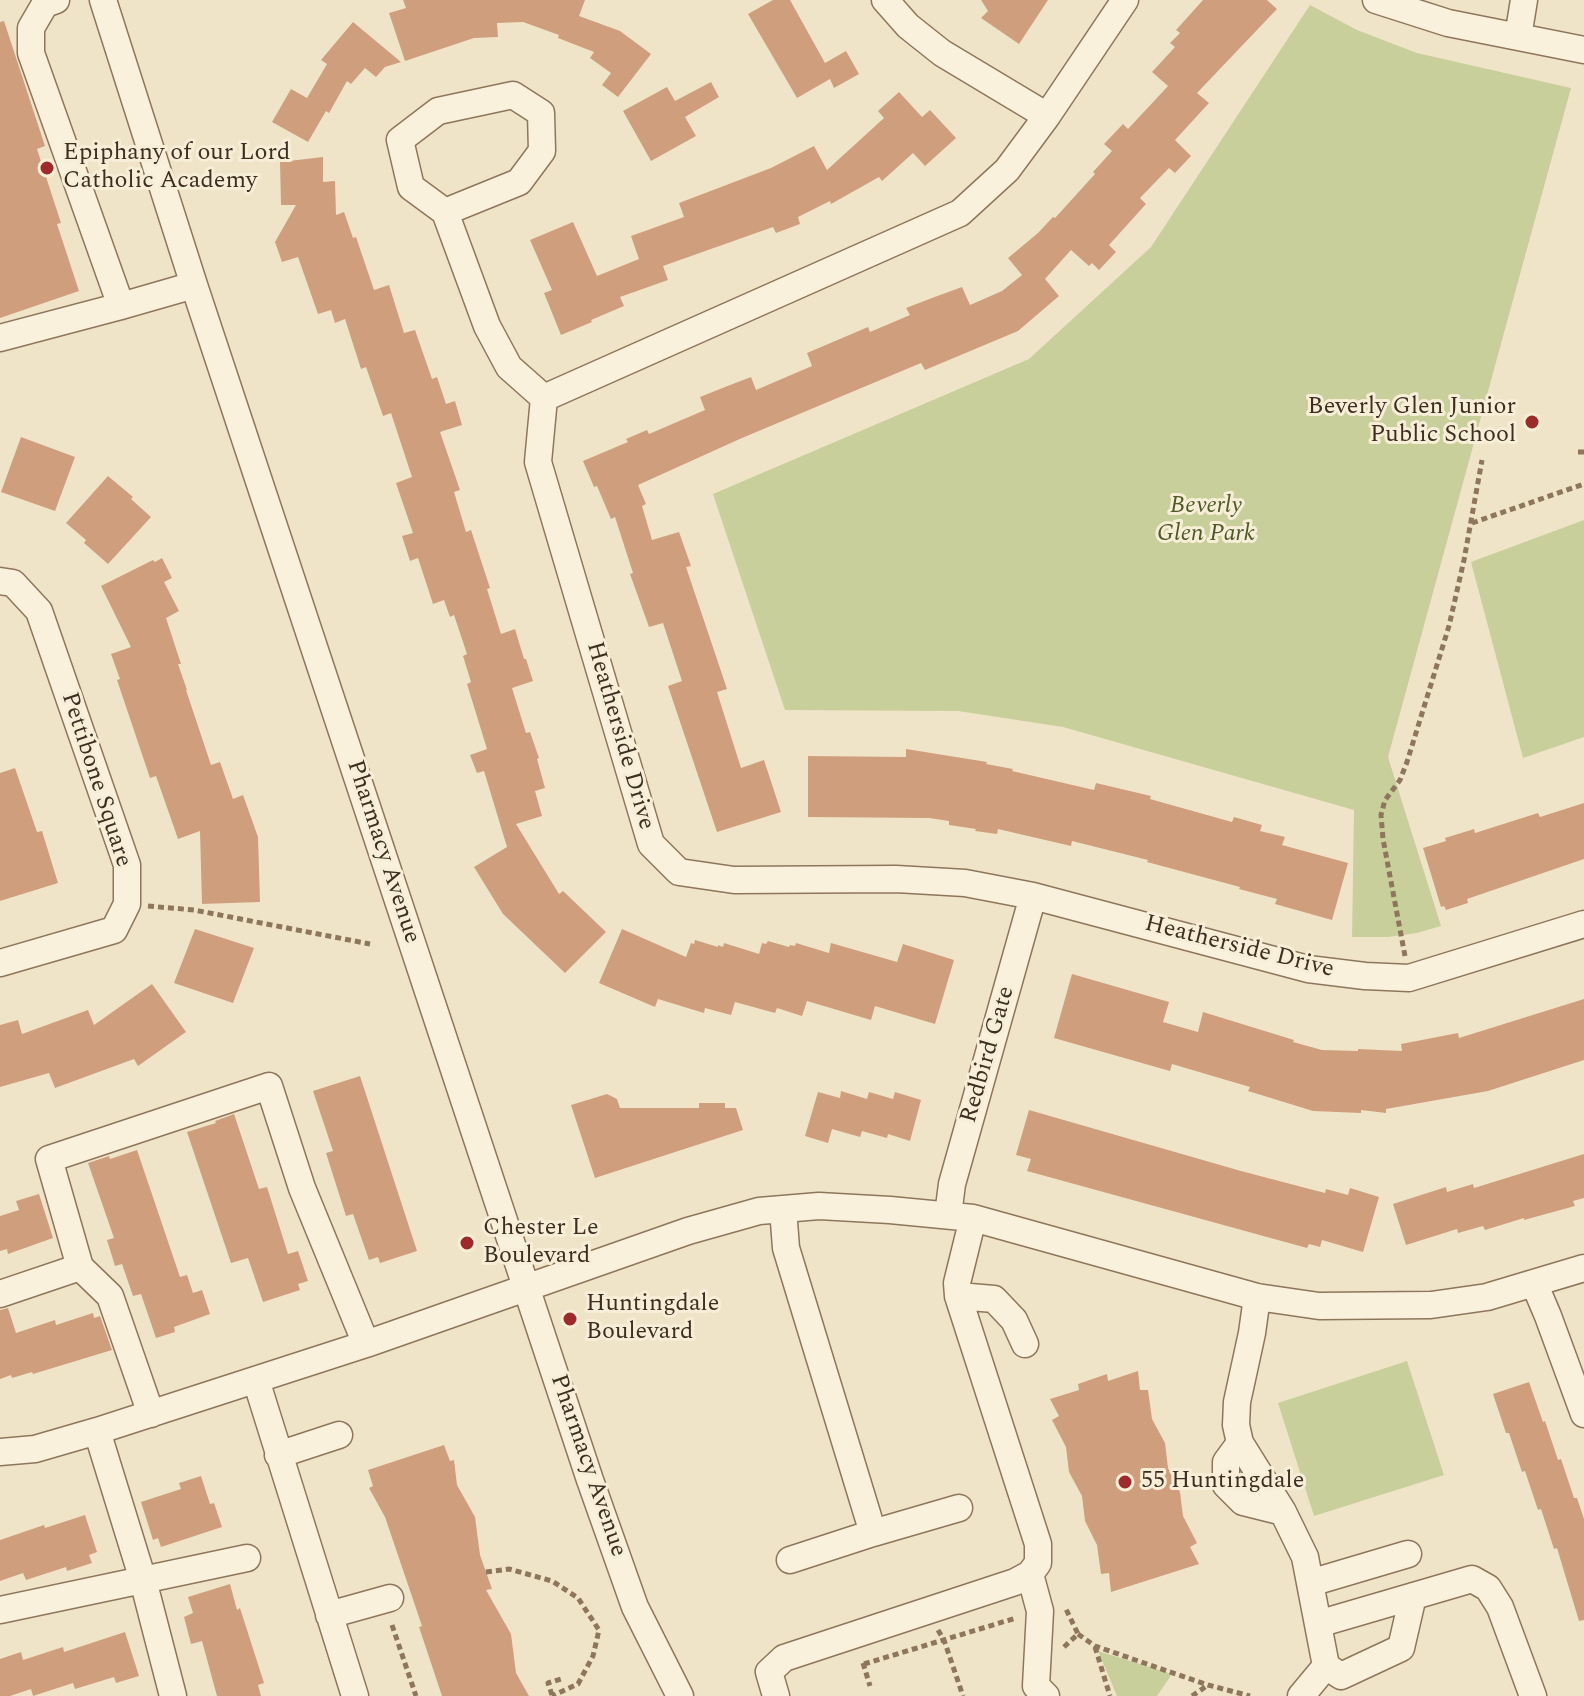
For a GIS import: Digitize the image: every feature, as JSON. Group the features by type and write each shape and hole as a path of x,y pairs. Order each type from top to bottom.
{"street":[{"path":"56,0 45,4 31,28 31,53 121,306"},
{"name":"Pharmacy Avenue","path":"103,0 194,285 590,1480 635,1607 680,1696"},
{"path":"885,0 908,26 942,53 1047,116"},
{"path":"445,212 519,182 542,151 541,113 513,95 438,111 400,140 411,187 445,212 487,326 509,367 544,398 960,213 1007,170 1125,0"},
{"path":"1376,0 1448,23 1584,50"},
{"path":"1518,37 1524,0"},
{"path":"0,338 194,285"},
{"name":"Heatherside Drive","path":"544,398 538,462 651,844 679,872 734,880 896,879 965,883 1033,896 1308,969 1365,976 1409,978 1584,924"},
{"name":"Pettibone Square","path":"0,581 13,583 39,611 127,865 127,904"},
{"name":"Redbird Gate","path":"958,1296 960,1216 954,1177 1033,896"},
{"path":"0,963 114,930 127,904"},
{"path":"151,1414 110,1296 80,1267 49,1159 269,1086 302,1188 366,1344"},
{"path":"0,1452 35,1449 151,1414 366,1344 712,1223 759,1211 819,1206 960,1216 1257,1297 1319,1306 1431,1305 1487,1297 1584,1268"},
{"path":"783,1209 786,1248 873,1533"},
{"path":"0,1294 80,1267"},
{"path":"1534,1283 1584,1414"},
{"path":"776,1696 769,1672 784,1658 1015,1582 1030,1574 1038,1563 1038,1544 958,1296 994,1299 1014,1320 1025,1344"},
{"path":"1257,1297 1237,1402 1236,1425 1240,1443 1283,1512 1305,1557 1326,1666 1341,1676 1401,1648 1413,1596"},
{"path":"256,1380 355,1696"},
{"path":"97,1431 143,1580 173,1696"},
{"path":"278,1455 339,1435"},
{"path":"790,1560 959,1508"},
{"path":"1310,1583 1408,1554"},
{"path":"0,1610 247,1558"},
{"path":"1030,1574 1040,1611 1036,1693"},
{"path":"1318,1624 1472,1579 1488,1588 1500,1607 1533,1696"},
{"path":"329,1615 390,1598"},
{"path":"1301,1696 1326,1666"}],"path":[{"path":"1409,978 1381,815 1385,800 1400,780 1407,762 1451,618 1482,460"},
{"path":"1471,523 1584,484"},
{"path":"127,904 194,910 370,944"},
{"path":"486,1572 509,1569 552,1581 578,1598 599,1630 593,1656 578,1684 552,1695 548,1683 564,1678"},
{"path":"864,1664 1040,1611"},
{"path":"927,1612 944,1640 963,1696"},
{"path":"392,1625 416,1696"},
{"path":"1078,1634 1095,1646 1208,1685 1250,1696"},
{"path":"1095,1646 1110,1696"},
{"path":"1192,1696 1208,1685"}],"green space":[{"name":"Beverly Glen Park","path":"1310,5 1357,30 1417,53 1571,88 1388,757 1441,926 1388,937 1352,937 1354,810 1063,727 958,711 785,710 713,494 1029,359 1151,247"},
{"path":"1584,520 1584,737 1523,758 1471,562"},
{"path":"1407,1361 1444,1475 1314,1516 1278,1403"},
{"path":"1098,1651 1172,1674 1157,1696 1117,1696"}],"building":[{"path":"403,0 585,0 579,16 620,31 651,54 618,97 602,85 611,73 590,58 594,52 523,22 497,23 498,37 474,38 405,61 389,13 406,8"},
{"path":"773,0 790,0 825,63 846,51 859,74 834,88 830,79 797,98 748,14"},
{"path":"981,0 1048,0 1019,44 981,18 988,11"},
{"path":"1203,0 1267,0 1277,9 1197,93 1209,103 1175,140 1191,156 1175,173 1169,168 1140,198 1146,204 1109,245 1116,252 1099,270 1092,263 1089,266 1071,250 1045,279 1059,296 1018,331 925,370 921,363 638,485 646,504 642,506 652,540 679,532 691,566 686,567 727,689 717,692 741,768 764,760 781,812 717,832 668,686 682,681 663,623 649,627 630,574 633,573 615,517 611,519 583,461 628,442 626,439 647,430 649,434 705,410 700,397 751,377 756,390 812,366 807,353 868,327 870,332 910,315 906,308 962,287 970,305 1002,291 1022,275 1008,258 1055,218 1095,174 1093,172 1112,151 1104,144 1123,124 1128,129 1168,86 1152,72 1175,47 1170,43 1180,33 1176,30"},
{"path":"4,21 45,146 37,149 79,291 0,318 0,22"},
{"path":"353,22 401,62 385,67 376,77 365,68 351,84 347,81 308,142 272,122 291,89 307,98 327,64 321,60"},
{"path":"711,82 719,97 685,117 696,136 651,161 623,111 667,87 675,101"},
{"path":"899,92 922,117 930,110 956,138 925,166 913,153 882,181 879,177 831,204 830,201 798,217 800,224 776,233 773,227 663,266 668,280 620,297 624,306 561,335 544,293 552,290 530,240 573,222 597,276 639,259 631,236 684,217 679,203 771,168 814,146 827,170 884,118 878,111"},
{"path":"323,157 323,182 335,181 336,215 344,212 374,290 389,285 404,333 415,330 432,379 437,377 446,404 455,401 462,425 440,432 460,490 454,492 466,532 471,530 501,634 515,629 533,681 512,688 526,733 530,732 539,758 545,788 535,791 542,816 516,824 559,894 563,891 606,932 565,973 503,914 474,867 507,847 484,771 477,773 470,755 487,749 467,684 471,682 463,656 467,654 454,615 450,617 444,600 433,604 418,558 410,561 402,536 413,533 396,483 412,477 391,413 383,416 366,367 361,369 345,319 335,323 331,310 318,314 298,257 282,262 275,242 296,205 281,205 280,162"},
{"path":"21,437 75,457 55,511 1,492"},
{"path":"108,476 151,517 108,564 66,523"},
{"path":"162,558 172,578 164,582 179,611 166,618 211,765 220,762 233,799 243,795 258,837 260,902 202,904 200,831 178,839 156,776 150,778 117,680 120,679 111,654 131,647 101,586"},
{"path":"906,749 987,762 1094,790 1096,783 1151,796 1150,799 1232,822 1234,817 1262,825 1260,831 1285,837 1282,845 1348,863 1332,920 1275,904 1277,899 1240,887 1072,841 1071,846 998,829 997,834 975,831 949,825 949,821 929,818 808,817 808,756 906,757"},
{"path":"15,768 37,832 42,831 58,883 0,901 0,773"},
{"path":"1584,803 1584,859 1467,899 1468,903 1446,910 1444,906 1441,907 1423,848 1474,829 1475,833 1538,813 1540,817"},
{"path":"195,929 254,948 233,1003 174,983"},
{"path":"622,929 686,957 695,940 718,947 723,947 724,943 759,954 762,943 768,941 789,947 796,943 829,953 831,943 897,962 903,944 954,960 935,1024 875,1006 871,1020 807,1001 802,1016 777,1008 775,1013 735,1002 731,1015 705,1008 704,1013 658,999 655,1007 599,983"},
{"path":"1072,974 1169,1002 1163,1022 1198,1032 1203,1012 1322,1050 1402,1051 1401,1044 1458,1033 1459,1038 1584,999 1584,1060 1488,1091 1386,1109 1386,1113 1313,1111 1248,1091 1250,1087 1172,1064 1170,1071 1054,1038"},
{"path":"152,984 186,1032 138,1066 134,1059 55,1088 49,1073 0,1087 0,1025 18,1020 22,1034 88,1010 94,1025"},
{"path":"360,1076 417,1251 380,1263 378,1257 369,1260 353,1214 346,1216 326,1153 333,1151 313,1091"},
{"path":"841,1091 867,1099 869,1092 893,1099 895,1092 921,1100 910,1141 862,1131 860,1137 832,1129 828,1143 805,1136 818,1092 840,1098"},
{"path":"607,1094 617,1099 620,1108 699,1108 699,1103 725,1103 725,1108 736,1108 743,1130 595,1178 571,1105"},
{"path":"1029,1110 1325,1193 1326,1189 1348,1195 1350,1188 1379,1197 1363,1252 1322,1240 1320,1247 1309,1244 1307,1248 1027,1171 1031,1159 1016,1155"},
{"path":"234,1114 259,1189 267,1187 288,1254 298,1251 308,1281 298,1284 300,1290 263,1302 248,1258 231,1263 187,1132"},
{"path":"137,1150 180,1277 187,1275 193,1293 202,1290 210,1314 174,1327 175,1332 156,1338 141,1294 133,1296 122,1264 115,1266 107,1240 114,1238 88,1163"},
{"path":"1584,1154 1584,1198 1573,1201 1575,1206 1485,1230 1483,1226 1458,1233 1457,1229 1406,1245 1393,1204 1446,1187 1447,1192 1473,1184 1474,1188"},
{"path":"39,1194 53,1238 8,1254 7,1249 0,1251 0,1216 19,1210 16,1201"},
{"path":"8,1308 16,1333 55,1320 56,1325 93,1313 94,1318 100,1316 112,1350 33,1374 0,1379 0,1310"},
{"name":"55 Huntingdale","path":"1138,1371 1140,1390 1148,1390 1152,1419 1165,1443 1168,1468 1180,1492 1183,1516 1197,1543 1190,1547 1199,1564 1111,1592 1109,1573 1101,1574 1097,1545 1085,1521 1082,1496 1069,1472 1066,1447 1052,1420 1059,1416 1050,1399 1079,1390 1078,1384 1107,1374 1108,1381"},
{"path":"1529,1382 1584,1519 1584,1620 1579,1621 1557,1548 1554,1549 1525,1471 1522,1472 1493,1394"},
{"path":"444,1445 450,1461 454,1460 457,1485 475,1517 480,1555 492,1589 486,1590 511,1634 516,1673 529,1696 442,1696 385,1517 369,1488 373,1486 368,1470"},
{"path":"201,1476 222,1527 161,1547 158,1538 153,1540 141,1502 181,1489 179,1483"},
{"path":"85,1515 97,1552 89,1555 92,1563 67,1571 66,1567 26,1580 23,1573 0,1581 0,1540"},
{"path":"230,1584 264,1683 258,1685 261,1696 217,1696 202,1641 191,1644 184,1617 193,1613 188,1597"},
{"path":"125,1632 139,1676 116,1683 114,1677 75,1689 73,1683 33,1696 31,1689 0,1696 0,1659 21,1652 23,1660 63,1647 64,1652"}],"place":[{"name":"Epiphany of our Lord Catholic Academy","path":"47,168"},
{"name":"Beverly Glen Junior Public School","path":"1532,422"},
{"name":"Chester Le Boulevard","path":"467,1243"},
{"name":"Huntingdale Boulevard","path":"570,1319"},
{"name":"55 Huntingdale","path":"1125,1482"}]}
